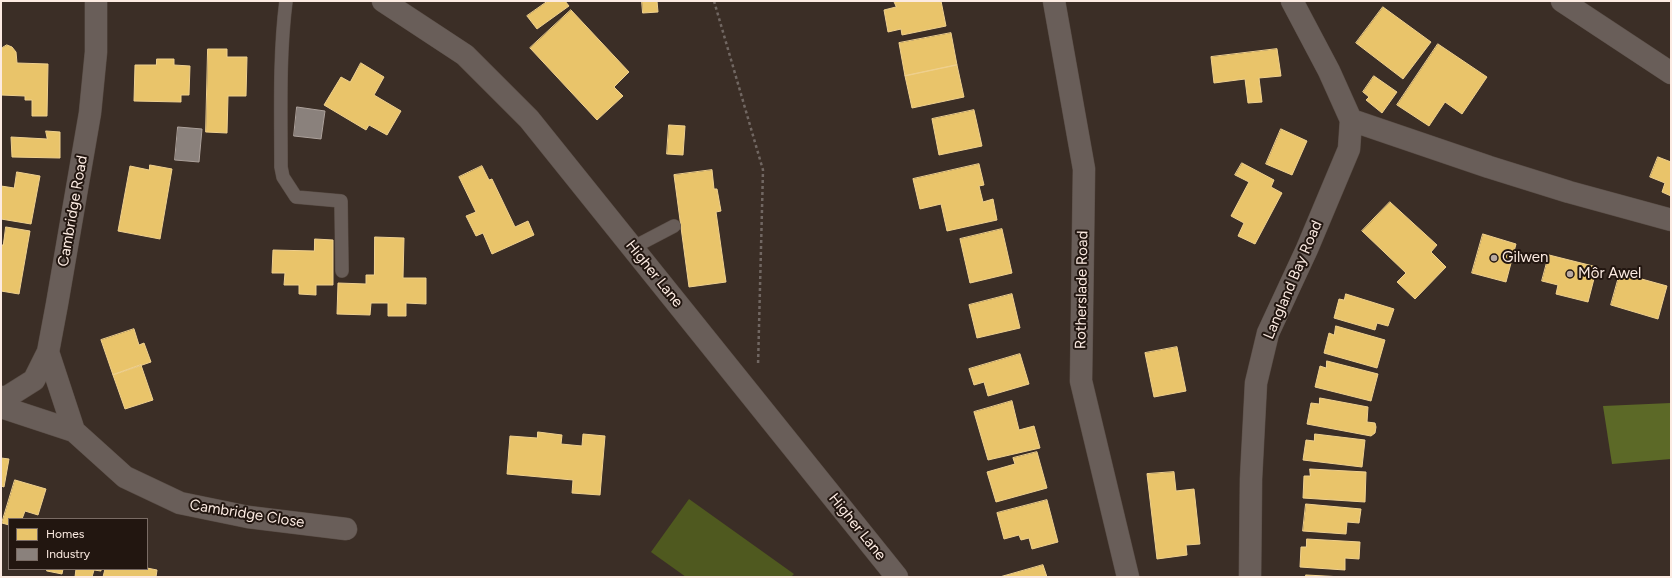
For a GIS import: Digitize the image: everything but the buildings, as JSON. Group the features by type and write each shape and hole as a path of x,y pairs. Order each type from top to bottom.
{"street":[{"name":"Cambridge Road","path":"1,397 7,397 34,380 48,352 90,113 96,52 96,1"},
{"name":"Higher Lane","path":"383,1 465,55 529,119 897,577"},
{"name":"Rotherslade Road","path":"1054,1 1084,169 1081,381 1128,577"},
{"name":"Langland Bay Road","path":"1250,577 1251,479 1256,383 1268,333 1307,249 1349,149 1351,120 1329,70 1292,1"},
{"path":"1562,1 1671,73"},
{"path":"1351,120 1489,167 1569,192 1671,220"},
{"name":"Cambridge Close","path":"48,352 74,431"},
{"name":"Cambridge Close","path":"1,407 74,431 124,477 180,503 248,516 346,529"}],"lane":[{"path":"286,1 283,21 281,76 281,167 283,177 296,197 341,201 342,272"},
{"path":"632,248 674,226"}],"path":[{"path":"714,1 763,170 758,354"}],"green space":[{"path":"1671,403 1671,459 1612,464 1603,406"},
{"path":"689,499 794,574 791,577 686,577 651,552"}],"place":[{"name":"Gilwen","path":"1494,258"},
{"name":"Môr Awel","path":"1570,274"}]}
